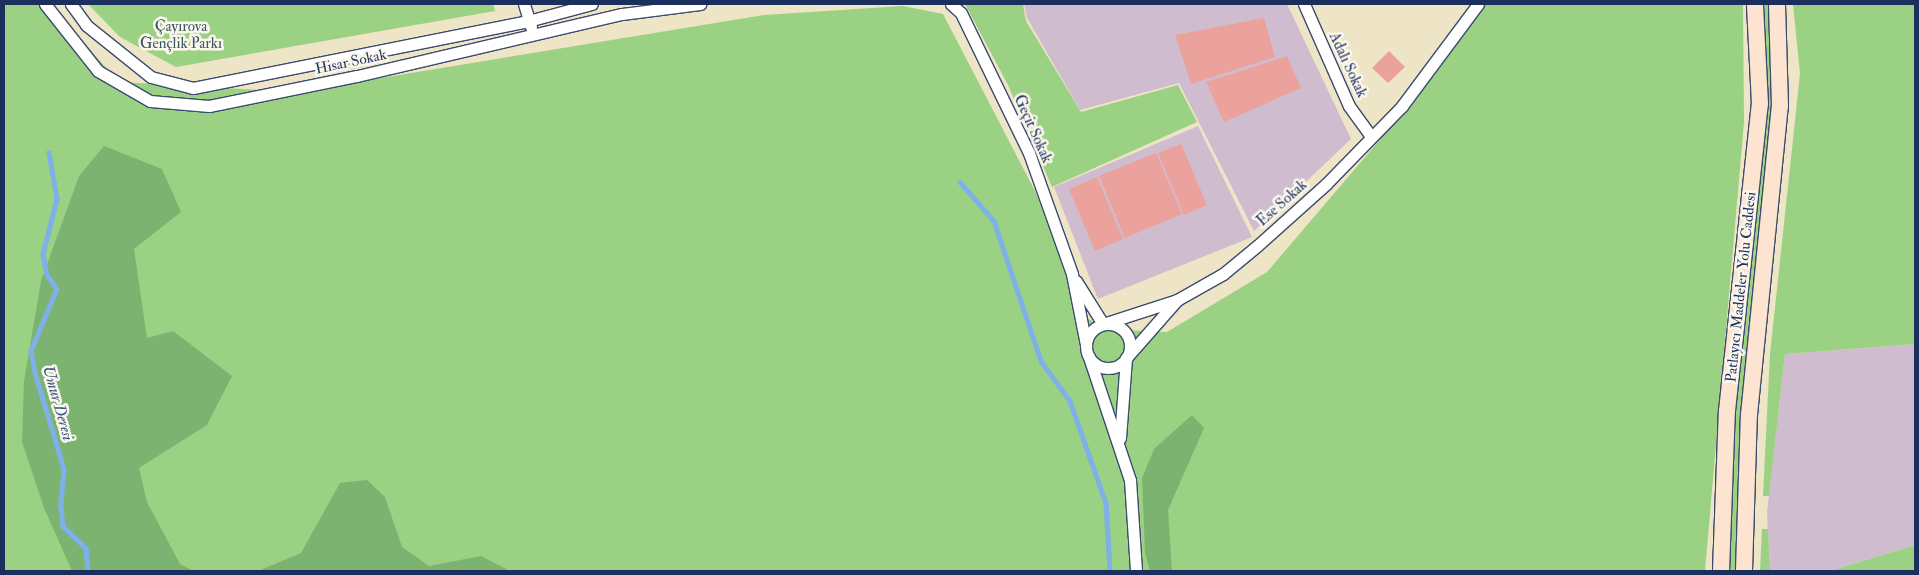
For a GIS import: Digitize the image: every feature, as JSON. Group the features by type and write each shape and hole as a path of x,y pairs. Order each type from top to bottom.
{"main road":[{"name":"Patlayıcı Maddeler Yolu Caddesi","path":"1721,571 1727,411 1760,104 1755,4"},
{"name":"Patlayıcı Maddeler Yolu Caddesi","path":"1744,571 1749,415 1780,106 1777,4"}],"street":[{"name":"Hisar Sokak","path":"45,4 98,71 150,101 209,106 536,36 622,9 700,4"},
{"name":"Hisar Sokak","path":"71,4 86,25 151,77 193,88 528,21 592,4"},
{"path":"524,4 528,21 536,36"},
{"name":"Geçit Sokak","path":"951,4 961,13 1029,153 1072,274"},
{"name":"Adalı Sokak","path":"1304,4 1348,106 1371,136"},
{"name":"Ese Sokak","path":"1103,324 1177,300 1222,274 1257,246 1326,184 1422,81 1478,4"},
{"path":"1072,274 1103,324 1124,330 1130,344 1126,358 1120,442"},
{"path":"1072,274 1087,351 1120,442 1130,480 1136,571"},
{"path":"1103,324 1089,334 1087,351 1093,362 1107,368 1121,364 1177,300"}],"shaded area":[{"path":"1024,4 1287,4 1351,139 1254,231 1179,83 1080,110 1027,18"},
{"path":"1198,126 1252,237 1098,299 1054,187"},
{"path":"1915,344 1915,545 1830,571 1770,571 1767,512 1785,354"}],"green space":[{"path":"4,4 49,4 119,82 296,92 764,15 903,6 943,14 1036,193 1085,316 1103,329 1167,332 1267,272 1378,142 1482,4 1743,4 1744,122 1705,571 4,571"},
{"name":"Çayırova Gençlik Parkı","path":"88,4 493,4 495,11 176,67 120,37"},
{"path":"965,4 1023,4 1026,21 1081,112 1178,85 1197,122 1052,187 1008,85"},
{"path":"1763,4 1770,4 1774,105 1743,411 1735,571 1728,571 1734,412 1767,105"},
{"path":"1793,4 1915,4 1915,344 1785,354 1769,496 1763,496 1770,354 1800,74"},
{"path":"104,146 162,169 181,212 134,249 147,338 173,331 232,376 207,425 139,468 147,502 180,564 194,571 72,571 44,508 22,442 24,381 41,281 79,176"},
{"path":"1192,415 1204,428 1168,510 1172,571 1150,571 1145,553 1142,478 1154,449"},
{"path":"367,480 385,497 402,547 429,566 481,556 510,571 258,571 301,553 340,483"},
{"path":"1762,529 1768,529 1770,571 1760,571"},
{"path":"1915,545 1915,571 1830,571"}],"building":[{"path":"1264,18 1275,57 1191,84 1175,35"},
{"path":"1389,51 1405,67 1388,83 1372,68"},
{"path":"1287,56 1301,88 1224,122 1206,82"},
{"path":"1181,144 1207,205 1184,215 1158,153"},
{"path":"1156,153 1182,214 1125,238 1099,176"},
{"path":"1097,177 1123,239 1095,251 1069,189"}],"waterway":[{"name":"Umur Deresi","path":"49,152 57,199 43,254 47,275 57,289 31,351 36,376 64,469 61,507 63,526 86,548 88,571"},
{"path":"960,182 994,221 1041,361 1070,401 1106,503 1110,571"}]}
